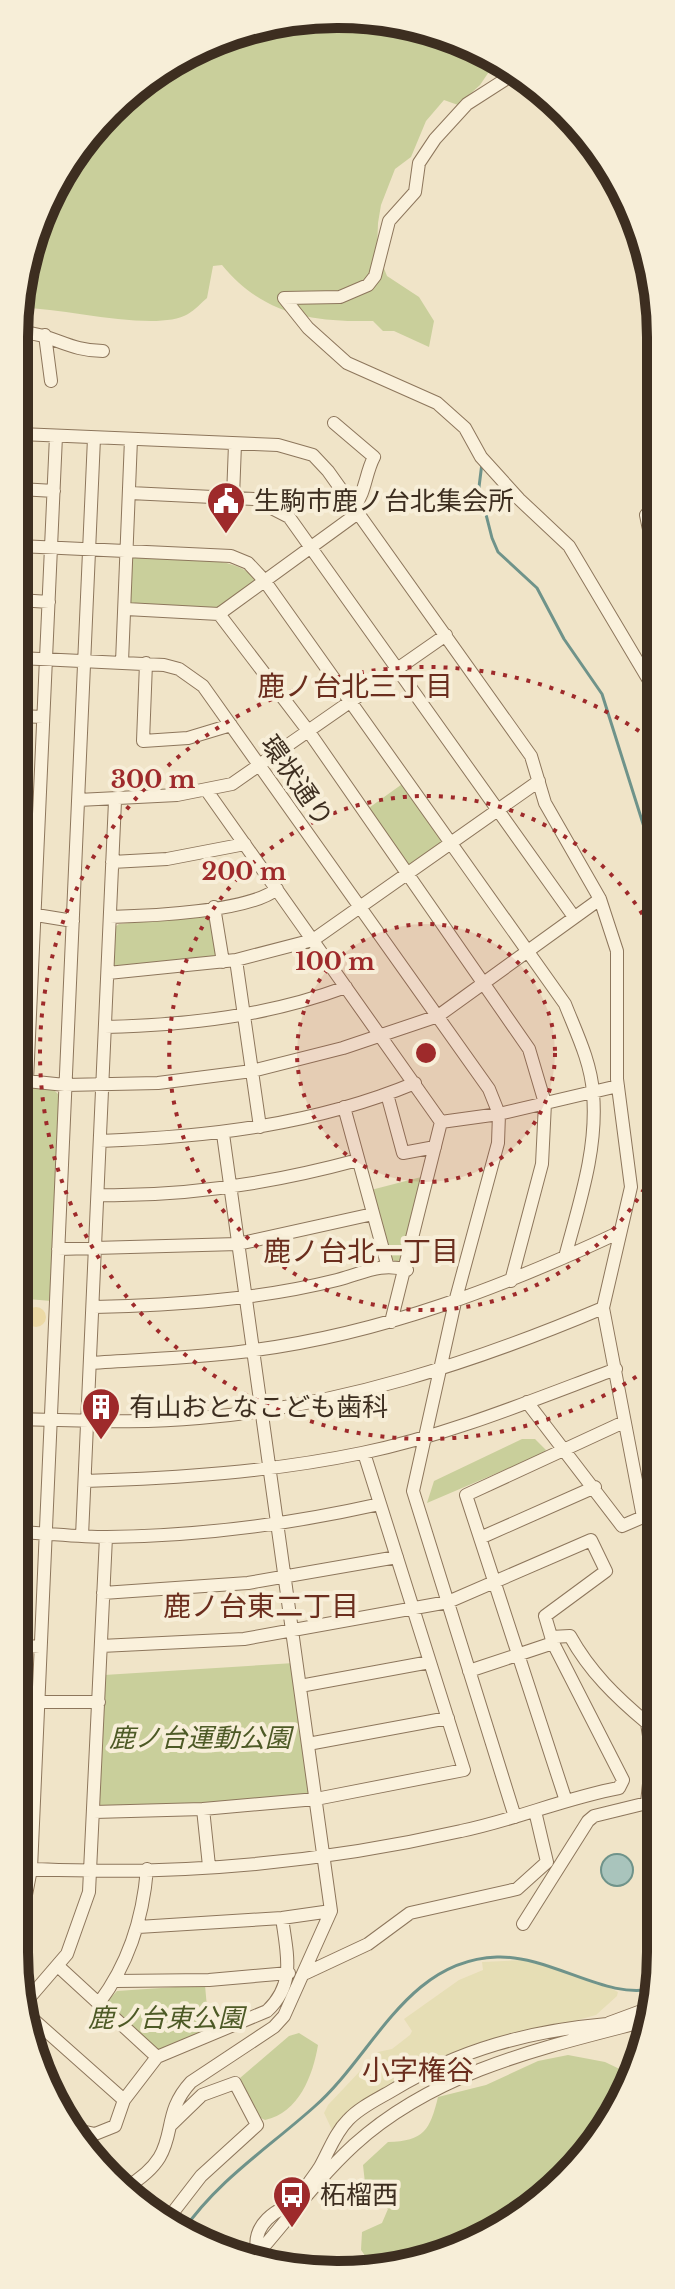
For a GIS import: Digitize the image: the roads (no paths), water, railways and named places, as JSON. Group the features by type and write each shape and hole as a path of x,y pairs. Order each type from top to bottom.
{"street":[{"path":"507,79 467,104 435,139 419,163 415,192 389,221 375,276 368,285 340,297 284,298 308,328 347,363 437,403 465,428 481,457 519,499 569,546 647,677"},
{"path":"28,333 45,335 66,348 103,351"},
{"path":"45,335 51,381"},
{"path":"126,609 219,614 356,510 363,497 366,472 374,457 334,423"},
{"path":"28,434 294,447 313,455 356,510 531,756 545,803 600,899 617,951 618,1086 631,1187 603,1308 643,1517 622,1526 527,1402"},
{"path":"28,997 35,915 56,436"},
{"path":"28,1884 94,438"},
{"path":"122,662 131,439"},
{"path":"233,497 235,444"},
{"path":"28,489 54,491"},
{"path":"130,493 254,499 280,510 311,546 574,917"},
{"path":"28,546 231,556 248,563 264,580 529,949 565,1004 583,1047 593,1091 592,1151 565,1257"},
{"path":"28,601 49,602"},
{"path":"219,614 309,732 529,1049 545,1103 542,1164 511,1281"},
{"path":"78,800 115,801 207,791 232,784 446,635"},
{"name":"環状通り","path":"28,658 146,663 164,665 192,676 231,725 361,906 489,1089 499,1114"},
{"path":"146,663 143,741 188,738 231,725"},
{"path":"28,716 43,717"},
{"path":"108,973 229,961 313,940 539,781"},
{"path":"207,791 441,1122 407,1270 391,1322"},
{"path":"82,1536 115,801"},
{"path":"112,862 167,859 245,844"},
{"path":"110,917 214,907 268,896 277,889"},
{"path":"28,1082 65,1085 158,1083 252,1071 381,1035 438,1016 600,899"},
{"path":"214,907 243,1015 260,1127"},
{"path":"28,914 73,921"},
{"path":"28,969 32,970"},
{"path":"105,1027 174,1025 243,1015 346,987"},
{"path":"100,1141 223,1134 344,1107 415,1083"},
{"path":"441,1122 499,1114 618,1086"},
{"path":"387,1094 403,1153 435,1147"},
{"path":"344,1107 387,1264"},
{"path":"499,1114 498,1143 455,1302 413,1491 515,1817"},
{"path":"133,2184 147,2175 163,2157 182,2092 191,2082 274,2027 306,1973 331,1911 223,1134"},
{"path":"98,1195 143,1196 231,1188 358,1160"},
{"path":"58,1249 238,1244 373,1214"},
{"path":"90,1363 253,1351 391,1322 511,1281 620,1232"},
{"path":"94,1307 151,1306 246,1297 310,1286 387,1264 407,1270"},
{"path":"28,1419 199,1418 261,1411 341,1395 440,1369 539,1335 603,1308"},
{"path":"85,1481 175,1478 270,1469 364,1453 423,1437 616,1369"},
{"path":"566,1801 466,1495 564,1447 624,1422"},
{"path":"94,1812 203,1809 316,1799 464,1770 364,1453"},
{"path":"480,1538 595,1487"},
{"path":"28,1532 106,1537 277,1524 380,1504"},
{"path":"32,1996 59,1967 84,1913 92,1870 106,1537"},
{"path":"28,1869 147,1869 324,1855 404,1843 515,1817 619,1788 623,1780 552,1640 545,1616 606,1571 591,1540 448,1602 292,1632 186,1644 101,1646"},
{"path":"103,1593 285,1578 397,1557"},
{"path":"469,1671 570,1636 595,1674 647,1723"},
{"path":"28,1646 40,1647"},
{"path":"300,1686 430,1662"},
{"path":"38,1702 99,1702"},
{"path":"308,1744 448,1718"},
{"path":"523,1924 588,1821 594,1816 647,1803"},
{"path":"203,1809 209,1866"},
{"path":"306,1973 368,1944 410,1913 517,1889 547,1862 535,1811"},
{"path":"99,2003 116,1981 138,1927 147,1869"},
{"path":"138,1927 282,1918 331,1911"},
{"path":"86,2132 95,2134 115,2126 124,2100 157,2057 267,2011 284,1992 289,1973 282,1918"},
{"path":"59,1967 157,2057"},
{"path":"116,1981 180,1981 289,1973"},
{"path":"260,2251 342,2156 391,2115 444,2083 641,2011"},
{"path":"37,2022 124,2100"},
{"path":"511,2058 638,2023"},
{"path":"301,2204 302,2192 345,2122 411,2079 451,2058 494,2043 552,2030 607,2024"},
{"path":"171,2125 202,2095 235,2083 257,2125 201,2176 172,2213"}],"water":[{"path":"617,1854 628,1859 633,1870 628,1881 617,1886 606,1881 601,1870 606,1859"}],"waterway":[{"path":"482,463 479,487 498,552 537,588 564,639 602,694 647,836"},
{"path":"189,2223 228,2180 314,2107 394,2014 415,1992 438,1975 465,1962 497,1957 517,1958 618,1989 644,1990"}],"place":[{"name":"生駒市鹿ノ台北集会所","path":"226,535"},
{"name":"有山おとなこども歯科","path":"101,1441"},
{"name":"柘榴西","path":"292,2229"}],"district":[{"name":"鹿ノ台北三丁目","path":"355,686"},
{"name":"鹿ノ台北一丁目","path":"361,1251"},
{"name":"鹿ノ台東二丁目","path":"261,1606"},
{"name":"小字権谷","path":"418,2070"}],"park label":[{"name":"鹿ノ台運動公園","path":"200,1738"},
{"name":"鹿ノ台東公園","path":"166,2018"}]}
